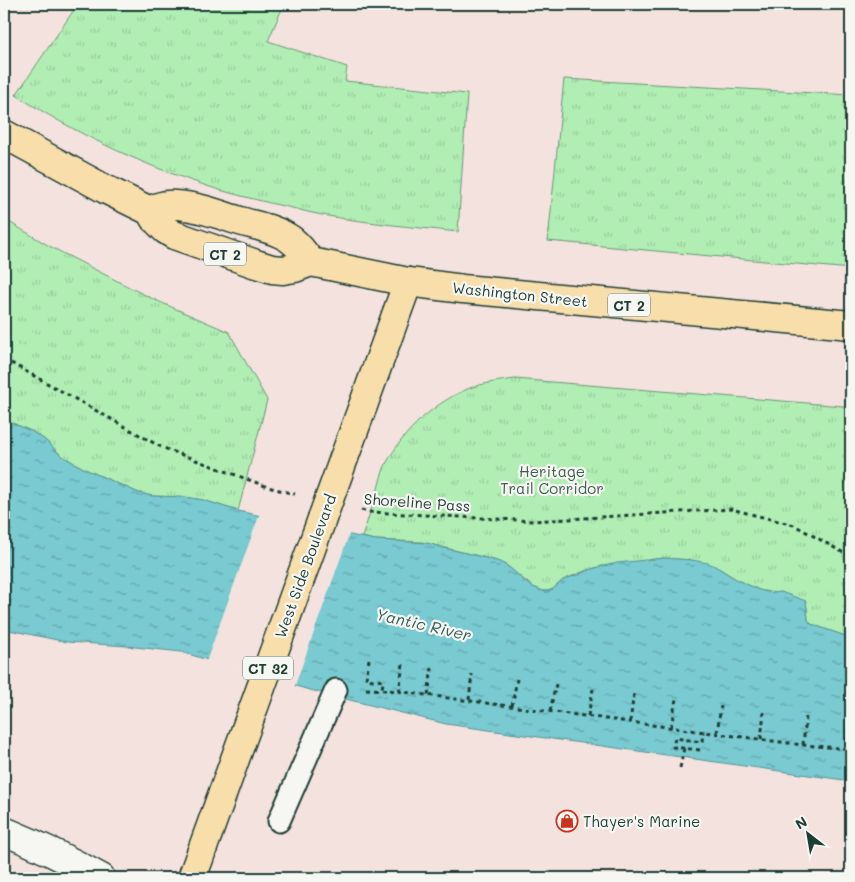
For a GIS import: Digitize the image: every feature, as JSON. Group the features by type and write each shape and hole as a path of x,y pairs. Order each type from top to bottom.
{"main road":[{"name":"Washington Street","path":"4,134 105,190 150,211 154,218 174,235 272,268 283,270 311,262 408,282 490,292 851,325"},
{"name":"CT 2","path":"150,211 166,205 184,205 276,232 293,241 311,262"},
{"name":"West Side Boulevard","path":"192,878 408,282"}],"street":[{"path":"4,831 45,848 101,878"}],"lane":[{"path":"279,821 336,690"}],"path":[{"path":"4,359 161,447 268,487 296,494"},
{"name":"Shoreline Pass","path":"361,510 534,521 730,509 794,525 851,557"},
{"path":"369,658 366,678 383,681 382,690"},
{"path":"399,692 403,664"},
{"path":"428,695 432,668"},
{"path":"469,700 472,674"},
{"path":"512,706 516,679"},
{"path":"550,711 556,684"},
{"path":"363,689 469,700 803,745 851,749"},
{"path":"588,716 593,689"},
{"path":"630,722 634,693"},
{"path":"671,727 676,699"},
{"path":"717,733 721,706"},
{"path":"761,739 764,712"},
{"path":"803,745 806,717"},
{"path":"846,749 848,719"},
{"path":"700,750 673,747 675,738 702,742 703,731"},
{"path":"680,768 684,748"}],"green space":[{"path":"78,4 284,4 268,41 347,67 345,81 467,94 458,232 373,223 322,215 221,190 131,157 38,109 16,95"},
{"path":"564,79 851,95 851,269 548,241"},
{"path":"4,219 51,247 127,286 229,332 267,400 238,511 203,500 185,497 152,496 139,493 85,469 62,456 33,432 4,419"},
{"name":"Heritage Trail Corridor","path":"515,379 851,408 851,638 811,624 808,620 807,607 781,592 773,593 759,590 720,569 691,560 664,558 602,566 563,580 553,589 543,591 533,587 506,565 494,560 422,542 376,540 362,537 385,467 393,452 411,429 433,409 457,394 492,382"}],"water":[{"name":"Yantic River","path":"4,419 33,432 62,456 85,469 139,493 152,496 185,497 203,500 238,511 376,540 427,543 500,562 528,584 543,591 553,589 563,580 595,568 617,563 664,558 708,563 759,590 773,593 781,592 806,601 808,620 811,624 851,638 851,781 446,724 306,689 181,652 67,642 4,629"}],"pier":[{"path":"260,513 350,532 294,688 206,662"}],"place":[{"name":"Thayer's Marine","path":"567,821"}]}
